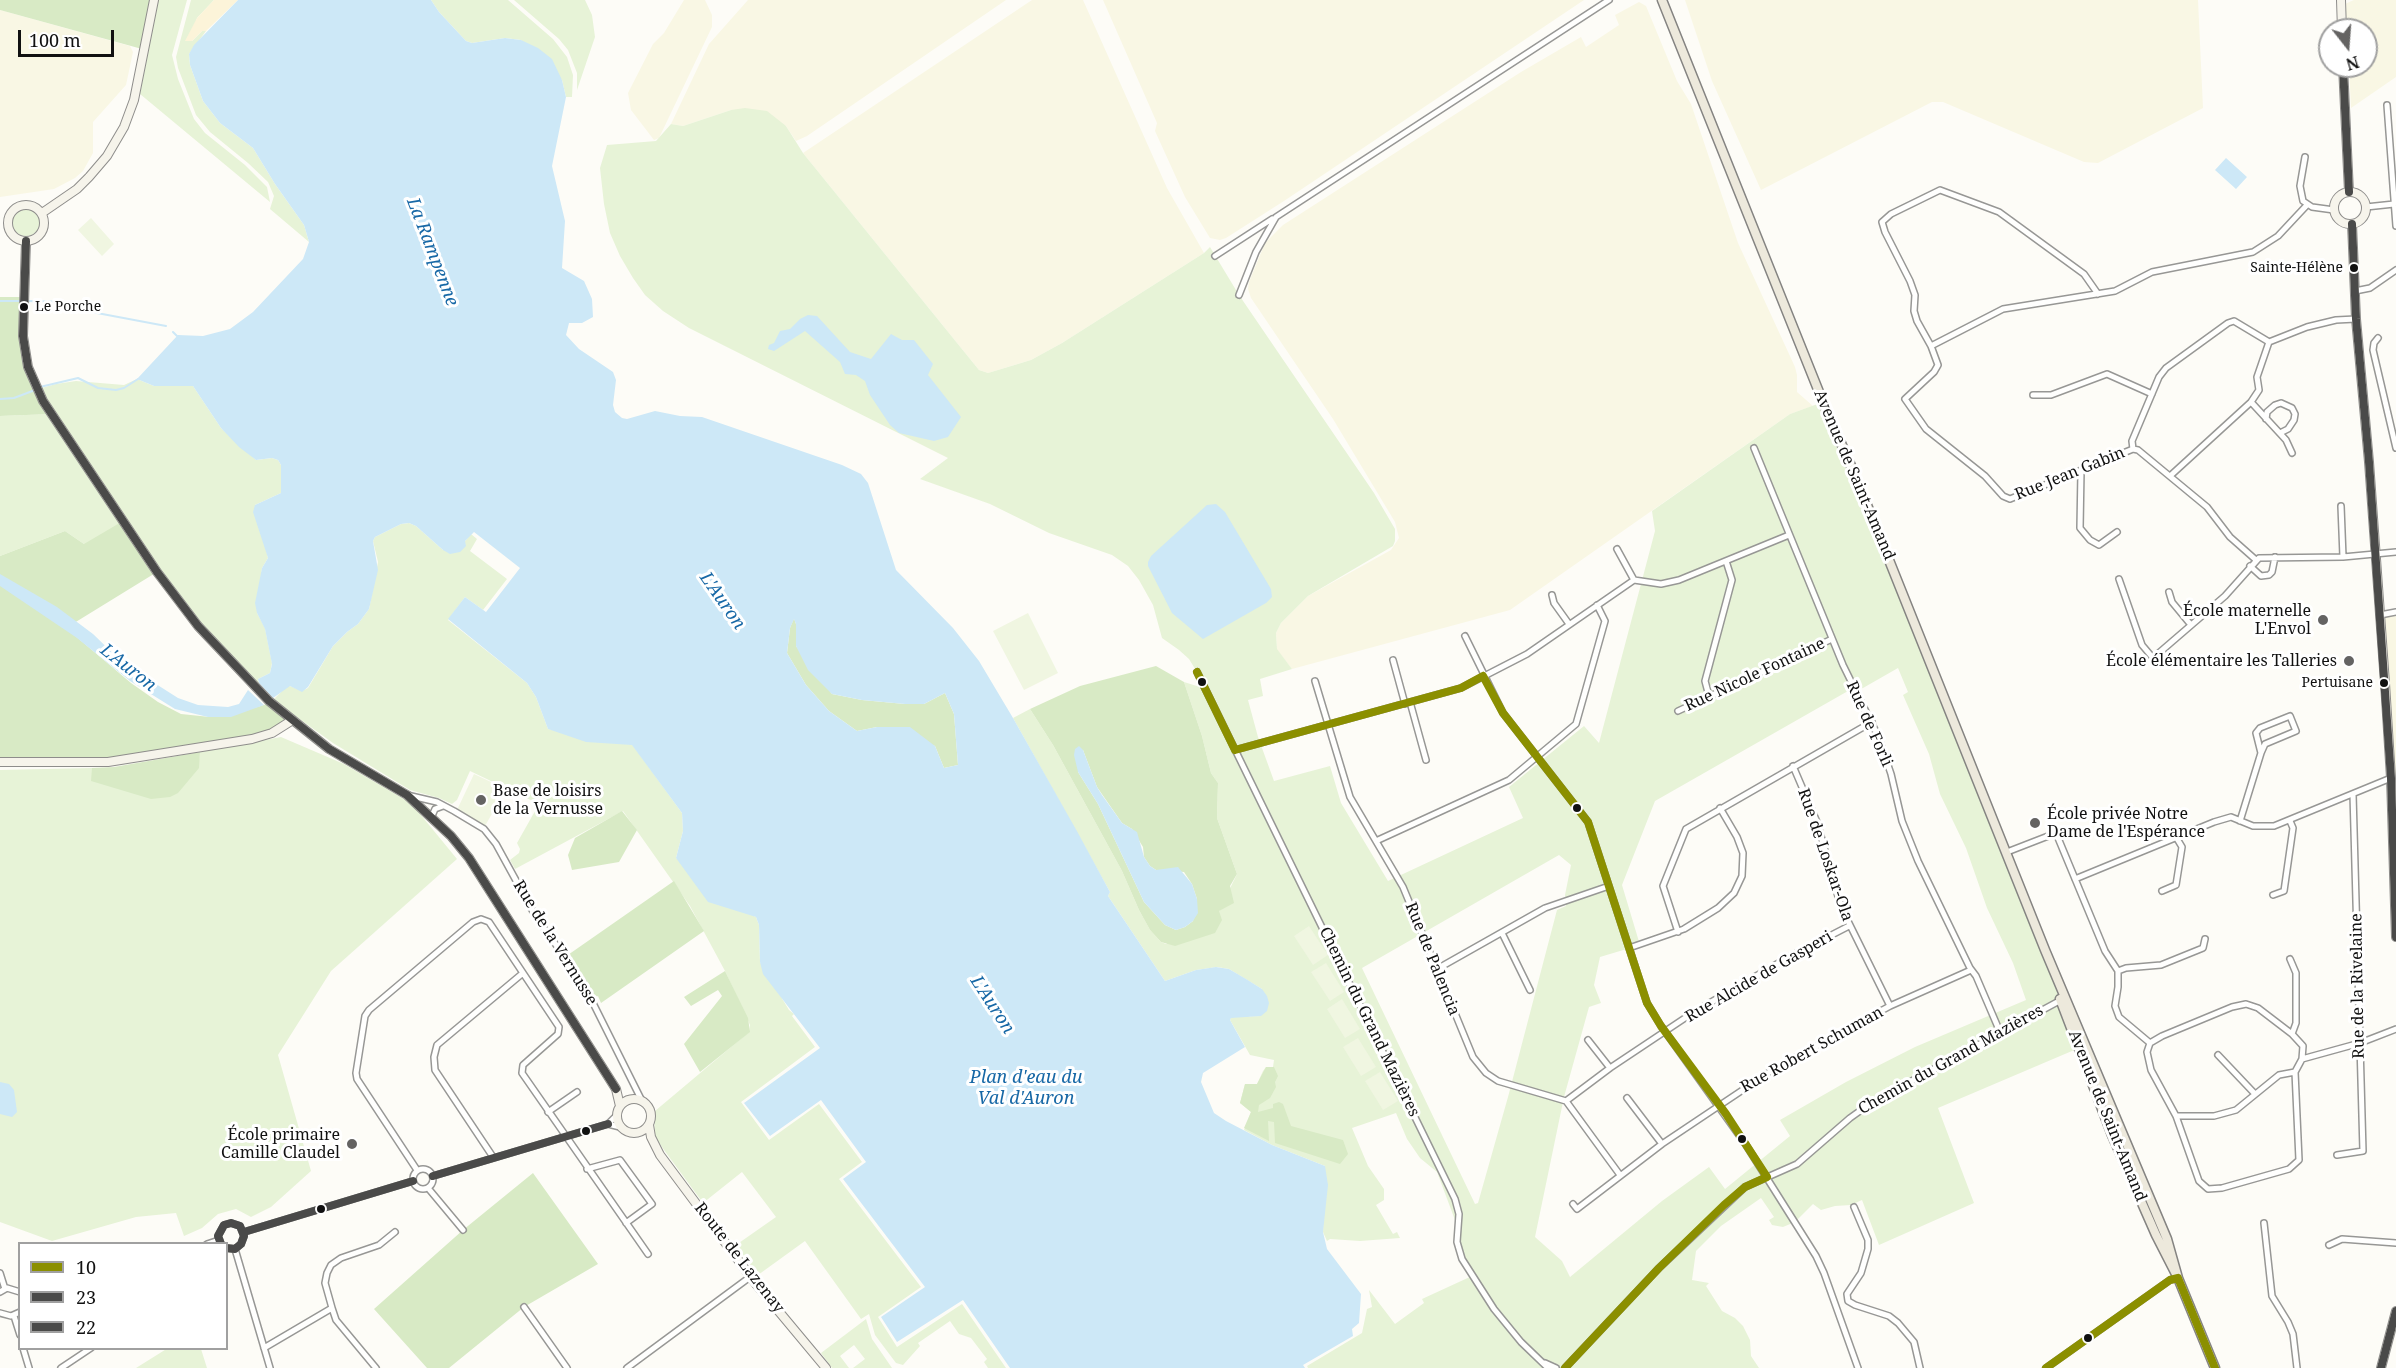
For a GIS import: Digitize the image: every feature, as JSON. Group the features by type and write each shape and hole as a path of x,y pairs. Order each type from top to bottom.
{"main road":[{"name":"Avenue de Saint-Amand","path":"1662,0 2070,1009 2101,1092 2112,1135 2156,1235 2178,1278 2214,1368"},
{"name":"Avenue de Saint-Amand","path":"2045,950 2060,999 2101,1092 2123,1131 2170,1246 2178,1278"},
{"path":"2112,1135 2123,1131"}],"street":[{"path":"42,213 89,177 107,156 124,127 134,100 154,0"},
{"path":"1215,256 1609,0"},
{"path":"2341,0 2342,18"},
{"path":"2344,78 2349,192"},
{"path":"2386,105 2396,226"},
{"path":"2388,132 2396,127"},
{"path":"2305,157 2300,195 2307,205 2334,210 2342,222 2352,224 2361,220 2366,207 2362,198 2349,192 2340,196 2334,210"},
{"path":"2098,294 2084,274 1999,212 1940,190 1891,214 1882,222 1910,281 1915,295 1914,311 1917,321 1931,346 2002,309 2098,294 2115,291 2152,272 2253,252 2278,236 2307,205"},
{"path":"2366,207 2394,204"},
{"path":"23,205 34,206 42,213 44,225 42,231 38,237 26,241 11,234 4,217 23,205"},
{"path":"1239,295 1256,252 1276,217"},
{"path":"2352,224 2356,319 2376,554 2391,778 2396,937"},
{"path":"26,241 23,342 43,401 157,572 198,626 268,701 291,721 329,748 407,795 432,816 469,858 616,1089 620,1106 617,1115 608,1124 433,1176"},
{"path":"2355,291 2370,288 2396,270"},
{"path":"2170,476 2251,402 2259,390 2257,377 2269,342 2307,327 2336,320 2356,319"},
{"path":"2256,560 2230,537 2206,507 2138,450 2133,449 2132,441 2159,377 2166,369 2228,323 2234,321 2269,342"},
{"path":"2378,338 2374,341 2373,350 2396,448"},
{"name":"Rue Jean Gabin","path":"1931,346 1938,365 1934,372 1905,399 1926,429 1985,476 2003,496 2010,499 2133,449"},
{"path":"2033,395 2051,395 2107,374 2152,394"},
{"path":"2251,402 2286,440 2292,453"},
{"path":"2266,419 2275,405 2282,403 2292,408 2295,414 2294,420 2288,429 2280,433"},
{"name":"Rue de Forli","path":"1754,448 1832,639 1872,722 1891,774 1906,831 1971,970 1976,976 2000,1032"},
{"path":"2081,471 2080,528 2090,540 2098,545 2117,532"},
{"path":"2341,506 2343,557"},
{"path":"1235,750 1461,688 1527,654 1634,580 1669,583 1789,535"},
{"path":"1617,549 1634,580"},
{"path":"2119,579 2142,645 2153,658 2225,596 2250,566 2262,557 2343,557 2396,552"},
{"path":"2250,566 2261,576 2269,575 2275,557"},
{"path":"1710,696 1705,681 1732,580 1726,561"},
{"path":"2169,592 2172,602 2191,625"},
{"path":"1552,595 1554,603 1569,624"},
{"path":"1376,841 1504,783 1578,721 1605,621 1597,605"},
{"path":"2380,615 2396,612"},
{"path":"1465,636 1503,713 1588,822 1647,1003 1719,1105 1816,1256 1836,1304 1858,1368"},
{"name":"Rue Nicole Fontaine","path":"1678,711 1832,639"},
{"path":"1393,660 1426,760"},
{"name":"Chemin du Grand Mazières","path":"1197,672 1455,1199 1459,1214 1457,1242 1462,1259 1488,1300 1521,1342 1546,1365 1556,1368"},
{"name":"Rue de Palencia","path":"1315,681 1350,797 1403,888 1478,1065 1498,1081 1566,1101"},
{"path":"2240,821 2265,744 2296,731 2290,716 2260,728 2256,733 2261,753"},
{"path":"0,762 108,762 252,739 272,733 291,721"},
{"path":"1678,932 1664,890 1664,881 1686,829 1872,722"},
{"name":"Rue de Loskar-Ola","path":"1792,766 1817,822 1838,900 1890,1006"},
{"path":"2075,879 2231,817 2253,826 2274,826 2391,778"},
{"name":"Rue de la Rivelaine","path":"2337,1155 2363,1151 2353,794"},
{"name":"Rue de la Vernusse","path":"407,795 443,806 484,829 496,844 536,917 582,981 642,1101"},
{"path":"432,816 435,809 443,806"},
{"path":"1629,948 1678,932 1724,904 1740,883 1743,869 1742,849 1720,808"},
{"path":"2273,895 2284,891 2292,835 2290,821"},
{"path":"2007,852 2056,833 2105,951 2118,971 2115,1006 2119,1017 2150,1043"},
{"path":"2162,891 2176,885 2182,847 2176,837"},
{"path":"1437,969 1552,905 1609,886"},
{"path":"417,1170 357,1079 365,1016 369,1010 472,922 481,919 489,922 560,1027 558,1034 521,1069 565,1137 648,1254"},
{"name":"Rue Alcide de Gasperi","path":"1566,1101 1665,1031 1789,957 1849,926"},
{"path":"1502,933 1530,990"},
{"path":"2118,971 2126,968 2161,965 2203,948 2205,939"},
{"path":"2290,959 2296,973 2296,1023 2292,1034"},
{"name":"Rue Robert Schuman","path":"1573,1204 1577,1209 1662,1144 1810,1048 1890,1006 1971,970"},
{"path":"493,1157 435,1070 435,1057 437,1045 523,973"},
{"name":"Chemin du Grand Mazières","path":"1565,1368 1659,1268 1745,1187 1797,1164 1871,1103 2060,999 2070,1009"},
{"path":"2246,1004 2258,1008 2292,1034 2303,1047 2302,1059 2295,1072 2299,1160 2289,1169 2222,1188 2208,1189 2199,1181 2176,1116 2151,1070 2146,1052 2150,1043 2232,1007 2246,1004"},
{"path":"2302,1059 2396,1029"},
{"path":"1588,1040 1610,1068"},
{"path":"2218,1054 2254,1094"},
{"path":"2176,1116 2214,1116 2236,1110 2279,1075 2295,1072"},
{"path":"608,1124 620,1127 628,1133 638,1134 649,1125 651,1112 642,1101 633,1099 616,1089"},
{"path":"548,1112 577,1092"},
{"path":"1627,1098 1662,1144"},
{"path":"620,1106 633,1099"},
{"path":"1566,1101 1620,1175"},
{"path":"617,1115 620,1127"},
{"name":"Route de Lazenay","path":"649,1125 655,1147"},
{"name":"Route de Lazenay","path":"638,1134 655,1147 750,1277 826,1368"},
{"path":"587,1168 620,1160 652,1204 626,1223"},
{"path":"417,1170 425,1169 433,1176"},
{"path":"413,1181 417,1170"},
{"path":"428,1188 433,1181 433,1176"},
{"path":"413,1181 418,1188 428,1188"},
{"path":"244,1232 413,1181"},
{"path":"428,1188 463,1230"},
{"path":"1854,1207 1868,1240 1868,1249 1861,1272 1847,1294 1848,1299 1855,1305 1878,1312 1898,1323 1914,1342 1920,1368"},
{"path":"2264,1223 2272,1296 2293,1334 2297,1368"},
{"path":"220,1242 219,1232 228,1224 237,1224 244,1232 244,1241 235,1249 228,1248"},
{"path":"376,1368 336,1320 326,1283 327,1273 331,1265 341,1258 379,1245 395,1232"},
{"path":"2329,1245 2342,1239 2396,1243"},
{"path":"235,1249 270,1368"},
{"path":"0,1273 2,1290 12,1288 18,1292"},
{"path":"627,1368 750,1277"},
{"path":"2046,1368 2144,1298 2178,1278"},
{"path":"1836,1304 1848,1299"},
{"path":"524,1307 567,1368"},
{"path":"264,1348 332,1308"},
{"path":"2381,1368 2396,1311"},
{"path":"0,1313 6,1316 17,1314"},
{"path":"24,1350 29,1368"},
{"path":"61,1368 88,1350"}],"shaded area":[{"path":"684,0 705,0 712,15 712,27 659,138 654,140 631,110 628,93 653,44 664,33"},
{"path":"748,0 1006,0 807,136 796,141 786,126 731,110 683,126 671,124 709,44"},
{"path":"1032,0 1083,0 1167,188 1204,253 1062,343 1031,360 988,373 979,370 803,153"},
{"path":"1103,0 1584,0 1284,201 1220,240 1210,238 1185,197 1155,131 1157,123"},
{"path":"1685,0 2198,0 2203,108 2098,163 2084,162 1943,102 1932,102 1761,190 1712,81"},
{"path":"2354,0 2396,0 2396,77 2351,108 2350,78 2378,78 2378,18 2346,18 2345,4"},
{"path":"1639,2 1646,6 1677,81 1691,104 1738,243 1795,367 1797,392 1813,406 1790,414 1510,610 1292,669 1277,650 1276,633 1281,623 1308,596 1391,550 1399,538 1395,522 1333,419 1251,298 1248,289 1249,282 1265,243 1283,225 1521,72 1581,37 1586,47 1619,25 1615,15"},
{"path":"0,10 130,46 133,52 126,85 93,122 93,153 83,171 54,189 0,197"},
{"path":"2396,612 2396,866 2380,615"}],"green space":[{"path":"0,0 151,0 142,49 0,10"},
{"path":"158,0 187,0 172,55 178,79 194,119 205,133 245,165 267,187 270,202 140,94"},
{"path":"191,0 214,0 197,18 192,41 202,31 206,31 189,54 190,65 203,101 220,123 253,148 304,225 309,242 270,209 274,196 268,182 210,132 196,115 176,57"},
{"path":"431,0 508,0 553,39 567,57 573,75 572,97 566,97 562,80 521,40 505,38 472,43 466,41"},
{"path":"514,0 585,0 592,15 595,37 577,90 577,73 568,50 559,39"},
{"path":"745,108 767,111 786,126 803,153 979,370 988,373 1031,360 1062,343 1210,247 1239,295 1374,493 1395,529 1393,546 1308,596 1281,623 1276,633 1277,649 1292,669 1260,679 1263,696 1248,700 1274,781 1330,766 1341,803 1388,881 1523,818 1509,787 1584,726 1599,743 1655,531 1652,511 1790,414 1823,402 2045,950 2079,1048 1938,1108 1974,1203 1879,1245 1862,1200 1851,1205 1821,1210 1813,1204 1795,1222 1783,1227 1772,1225 1769,1220 1774,1217 1761,1198 1721,1226 1696,1251 1692,1280 1709,1283 1706,1286 1722,1311 1735,1318 1743,1326 1750,1340 1751,1356 1759,1368 1308,1368 1307,1366 1362,1333 1367,1309 1372,1307 1369,1290 1395,1324 1424,1303 1422,1299 1472,1276 1462,1259 1458,1228 1437,1172 1420,1158 1407,1139 1396,1113 1352,1128 1368,1166 1384,1189 1384,1200 1376,1205 1393,1234 1397,1232 1400,1238 1360,1241 1330,1239 1327,1241 1323,1232 1325,1166 1272,1145 1244,1130 1251,1112 1240,1103 1245,1084 1257,1084 1266,1067 1273,1067 1274,1060 1250,1055 1230,1020 1231,1017 1261,1016 1262,989 1229,969 1217,967 1196,970 1165,981 1108,896 1110,892 1013,718 1030,709 1053,745 1122,871 1150,930 1161,942 1166,944 1219,911 1237,874 1217,818 1218,783 1211,773 1202,736 1184,682 1200,687 1197,672 1189,659 1162,638 1153,605 1128,566 1112,555 1049,533 990,504 920,479 948,458 689,328 663,311 645,295 633,278 610,233 604,204 600,168 607,145 656,141 671,124 683,126 731,110","holes":["1898,668 1908,692 1903,695 1929,754 1940,794 1966,848 1987,908 2013,963 2026,1000 1915,1047 1846,1082 1780,1120 1790,1136 1725,1189 1709,1167 1662,1201 1570,1277 1562,1261 1535,1237 1564,1097 1589,1007 1601,1003 1594,985 1600,957 1640,945 1622,885 1655,801 1848,691 1863,688","1559,855 1571,865 1565,895 1566,906 1557,910 1508,1097 1478,1203 1475,1204 1362,968"]},
{"path":"26,208 36,212 40,222 36,232 26,236 16,232 12,222 16,212"},
{"path":"91,218 114,244 102,256 78,230"},
{"path":"0,297 24,297 28,367 52,414 0,416"},
{"path":"137,379 154,386 193,386 221,428 256,460 272,458 278,460 281,465 281,493 255,505 268,558 262,568 257,613 265,628 272,663 270,673 258,679 259,683 252,685 157,572 84,544 65,531 0,556 0,416 51,414 38,389 56,384 76,381 124,385"},
{"path":"123,521 157,572 66,628 131,683 158,702 181,714 210,717 241,712 270,703 291,721 272,733 108,762 0,762 0,556 65,531 84,544"},
{"path":"409,523 416,526 443,550 465,541 471,534 477,539 470,551 507,579 483,610 465,597 448,620 527,683 536,697 548,729 632,744 682,813 683,831 676,858 756,917 759,925 760,962 789,1010 794,1014 792,1016 815,1047 741,1102 769,1140 819,1104 862,1162 839,1179 921,1287 878,1317 897,1347 962,1304 1006,1368 988,1368 984,1362 987,1359 971,1338 959,1334 950,1321 918,1343 920,1346 903,1365 896,1363 875,1335 869,1314 861,1319 805,1241 758,1275 736,1245 776,1217 742,1172 703,1203 664,1150 654,1135 655,1111 749,1032 750,1025 725,971 690,906 623,811 515,869 510,860 519,853 517,843 539,804 470,771 457,800 452,804 410,790 333,743 273,700 286,687 290,686 302,691 308,688 333,646 358,624 369,609 378,562 373,541 375,537 401,524"},
{"path":"1028,613 1058,673 1024,690 993,631"},
{"path":"794,618 796,646 832,694 862,700 924,704 945,693 954,714 958,765 944,768 935,746 877,727 857,731 829,711 806,685 787,653 790,628"},
{"path":"1156,666 1184,682 1202,736 1211,773 1218,783 1217,818 1237,874 1230,886 1234,903 1219,911 1222,920 1215,933 1175,946 1161,942 1150,930 1139,910 1122,871 1053,745 1030,709 1080,686","holes":["1083,750 1097,787 1122,823 1132,829 1143,847 1144,857 1150,866 1156,870 1184,872 1192,884 1197,899 1193,921 1185,927 1176,930 1165,925 1144,902 1098,804 1078,772"]},
{"path":"281,737 344,764 411,803 457,859 331,971 278,1055 311,1171 271,1207 251,1217 236,1209 218,1214 202,1228 184,1236 176,1213 136,1217 52,1241 0,1222 0,770 92,768 92,781 198,768 200,752"},
{"path":"200,752 199,768 178,793 170,797 151,799 91,781 92,768 114,767"},
{"name":"Base de loisirs de la Vernusse","path":"474,774 506,789 485,826 457,810"},
{"path":"622,811 637,830 619,862 572,870 568,855 575,838"},
{"path":"674,881 704,931 601,1003 598,996 591,999 565,957"},
{"path":"1309,926 1328,955 1313,965 1294,936"},
{"path":"1326,963 1344,992 1330,1001 1311,972"},
{"path":"725,971 748,1018 750,1032 700,1072 684,1044 722,996 718,990 691,1006 684,997"},
{"path":"1342,999 1360,1029 1345,1038 1327,1009"},
{"path":"1358,1038 1376,1067 1361,1076 1343,1047"},
{"path":"1266,1067 1274,1067 1278,1076 1275,1082 1276,1087 1270,1098 1259,1105 1258,1112 1273,1108 1273,1104 1279,1102 1283,1104 1291,1126 1343,1140 1348,1154 1340,1164 1275,1143 1274,1122 1268,1121 1269,1141 1244,1128 1251,1112 1240,1103 1245,1084 1257,1084"},
{"path":"1380,1072 1398,1101 1383,1110 1365,1081"},
{"path":"533,1173 598,1264 524,1307 449,1368 427,1368 374,1309 463,1230"},
{"path":"866,1319 872,1339 892,1368 853,1368 865,1359 854,1345 840,1356 849,1368 832,1368 821,1353"},
{"path":"165,1350 201,1350 207,1368 136,1368"}],"sand":[{"path":"214,0 238,0 206,31 202,31 192,41 185,41 197,18"}],"water":[{"name":"Plan d'eau du Val d'Auron","path":"238,0 431,0 466,41 472,43 505,38 521,40 538,48 552,59 562,80 566,97 552,166 565,221 562,268 584,281 592,299 593,317 582,323 569,323 566,335 579,349 613,372 616,380 613,405 615,412 622,418 627,419 655,411 702,417 842,465 861,474 868,483 896,570 953,628 979,661 1078,833 1110,892 1108,896 1165,981 1196,970 1216,967 1229,969 1262,989 1267,996 1269,1003 1267,1011 1261,1016 1231,1018 1245,1047 1203,1073 1201,1082 1214,1113 1272,1145 1325,1166 1328,1185 1323,1232 1327,1249 1361,1294 1359,1323 1352,1329 1353,1336 1303,1365 1305,1368 1010,1368 963,1300 897,1342 881,1317 925,1287 843,1179 866,1162 821,1100 770,1136 744,1103 820,1048 763,974 760,962 759,925 756,917 708,902 676,858 683,831 682,813 632,745 586,742 548,729 536,697 527,683 448,619 465,597 486,612 520,568 474,532 465,541 466,546 460,552 450,554 416,526 409,523 401,524 375,537 373,541 378,570 369,609 358,624 333,646 308,687 302,692 290,686 273,698 259,683 258,679 270,673 272,664 265,629 255,603 262,568 268,558 253,512 255,505 281,493 281,465 278,460 272,458 256,460 239,447 221,428 193,386 154,386 137,379 178,335 203,336 230,329 253,312 303,259 309,242 304,225 253,148 220,123 203,101 190,65 189,54 194,45","holes":["794,619 796,646 808,670 832,694 862,700 924,704 945,693 954,714 958,765 944,768 935,746 910,727 877,727 857,731 829,711 806,685 787,653 790,628"]},
{"path":"2226,158 2247,177 2236,189 2215,170"},
{"path":"808,315 817,316 850,352 871,359 891,334 902,340 914,340 933,364 928,375 961,417 948,437 934,441 899,433 890,425 870,395 865,381 856,375 845,374 840,362 805,331 774,351 768,349 780,331 790,329"},
{"path":"1216,504 1225,512 1271,589 1272,597 1266,603 1203,639 1172,613 1148,562 1151,556 1207,505"},
{"name":"L'Auron","path":"0,574 57,607 93,634 123,663 178,698 198,705 228,707 239,704 248,690 264,705 231,717 208,717 175,709 130,681 77,638 0,586"},
{"path":"1079,746 1083,750 1102,795 1122,823 1137,832 1144,857 1150,866 1156,870 1178,867 1192,884 1197,899 1198,913 1185,927 1176,930 1165,925 1144,902 1098,804 1078,772 1074,755 1075,749"},
{"path":"0,1082 9,1084 14,1090 17,1112 12,1117 0,1114"}],"waterway":[{"path":"0,301 21,301"},
{"path":"27,301 70,302 73,311 97,313 166,326"},
{"path":"173,332 179,338"},
{"path":"40,387 78,378 98,388 116,390 138,379"},
{"path":"0,399 14,398 35,390"}],"transit line":[{"name":"22","path":"2344,78 2349,192"},
{"name":"22","path":"2352,224 2356,319 2369,462 2391,778 2396,937"},
{"name":"23","path":"26,241 23,336 28,367 43,401 157,572 198,626 269,701 329,749 407,795 451,836 469,858 616,1089"},
{"name":"10","path":"1197,672 1235,750"},
{"name":"10","path":"1483,676 1503,713 1588,822 1647,1003 1661,1026 1726,1114 1767,1177"},
{"name":"10","path":"1235,750 1461,688 1483,676"},
{"name":"23","path":"433,1176 608,1124"},
{"name":"10","path":"1565,1368 1659,1268 1724,1205 1745,1187 1767,1177"},
{"name":"23","path":"244,1232 413,1181"},
{"name":"23","path":"220,1242 218,1236 224,1225 231,1223 240,1226 244,1236 241,1244 235,1249 228,1248"},
{"name":"10","path":"2178,1278 2215,1368"},
{"name":"10","path":"2046,1368 2170,1280 2178,1278"},
{"name":"22","path":"2381,1368 2396,1311"}],"place":[{"name":"Sainte-Hélène","path":"2354,268"},
{"name":"Le Porche","path":"24,307"},
{"name":"École maternelle L'Envol","path":"2323,620"},
{"name":"École élémentaire les Talleries","path":"2349,661"},
{"name":"Pertuisane","path":"2384,683"},
{"name":"Base de loisirs de la Vernusse","path":"481,800"},
{"name":"École privée Notre Dame de l'Espérance","path":"2035,823"},
{"name":"École primaire Camille Claudel","path":"352,1144"}],"water label":[{"name":"La Rampenne","path":"432,252"}]}
